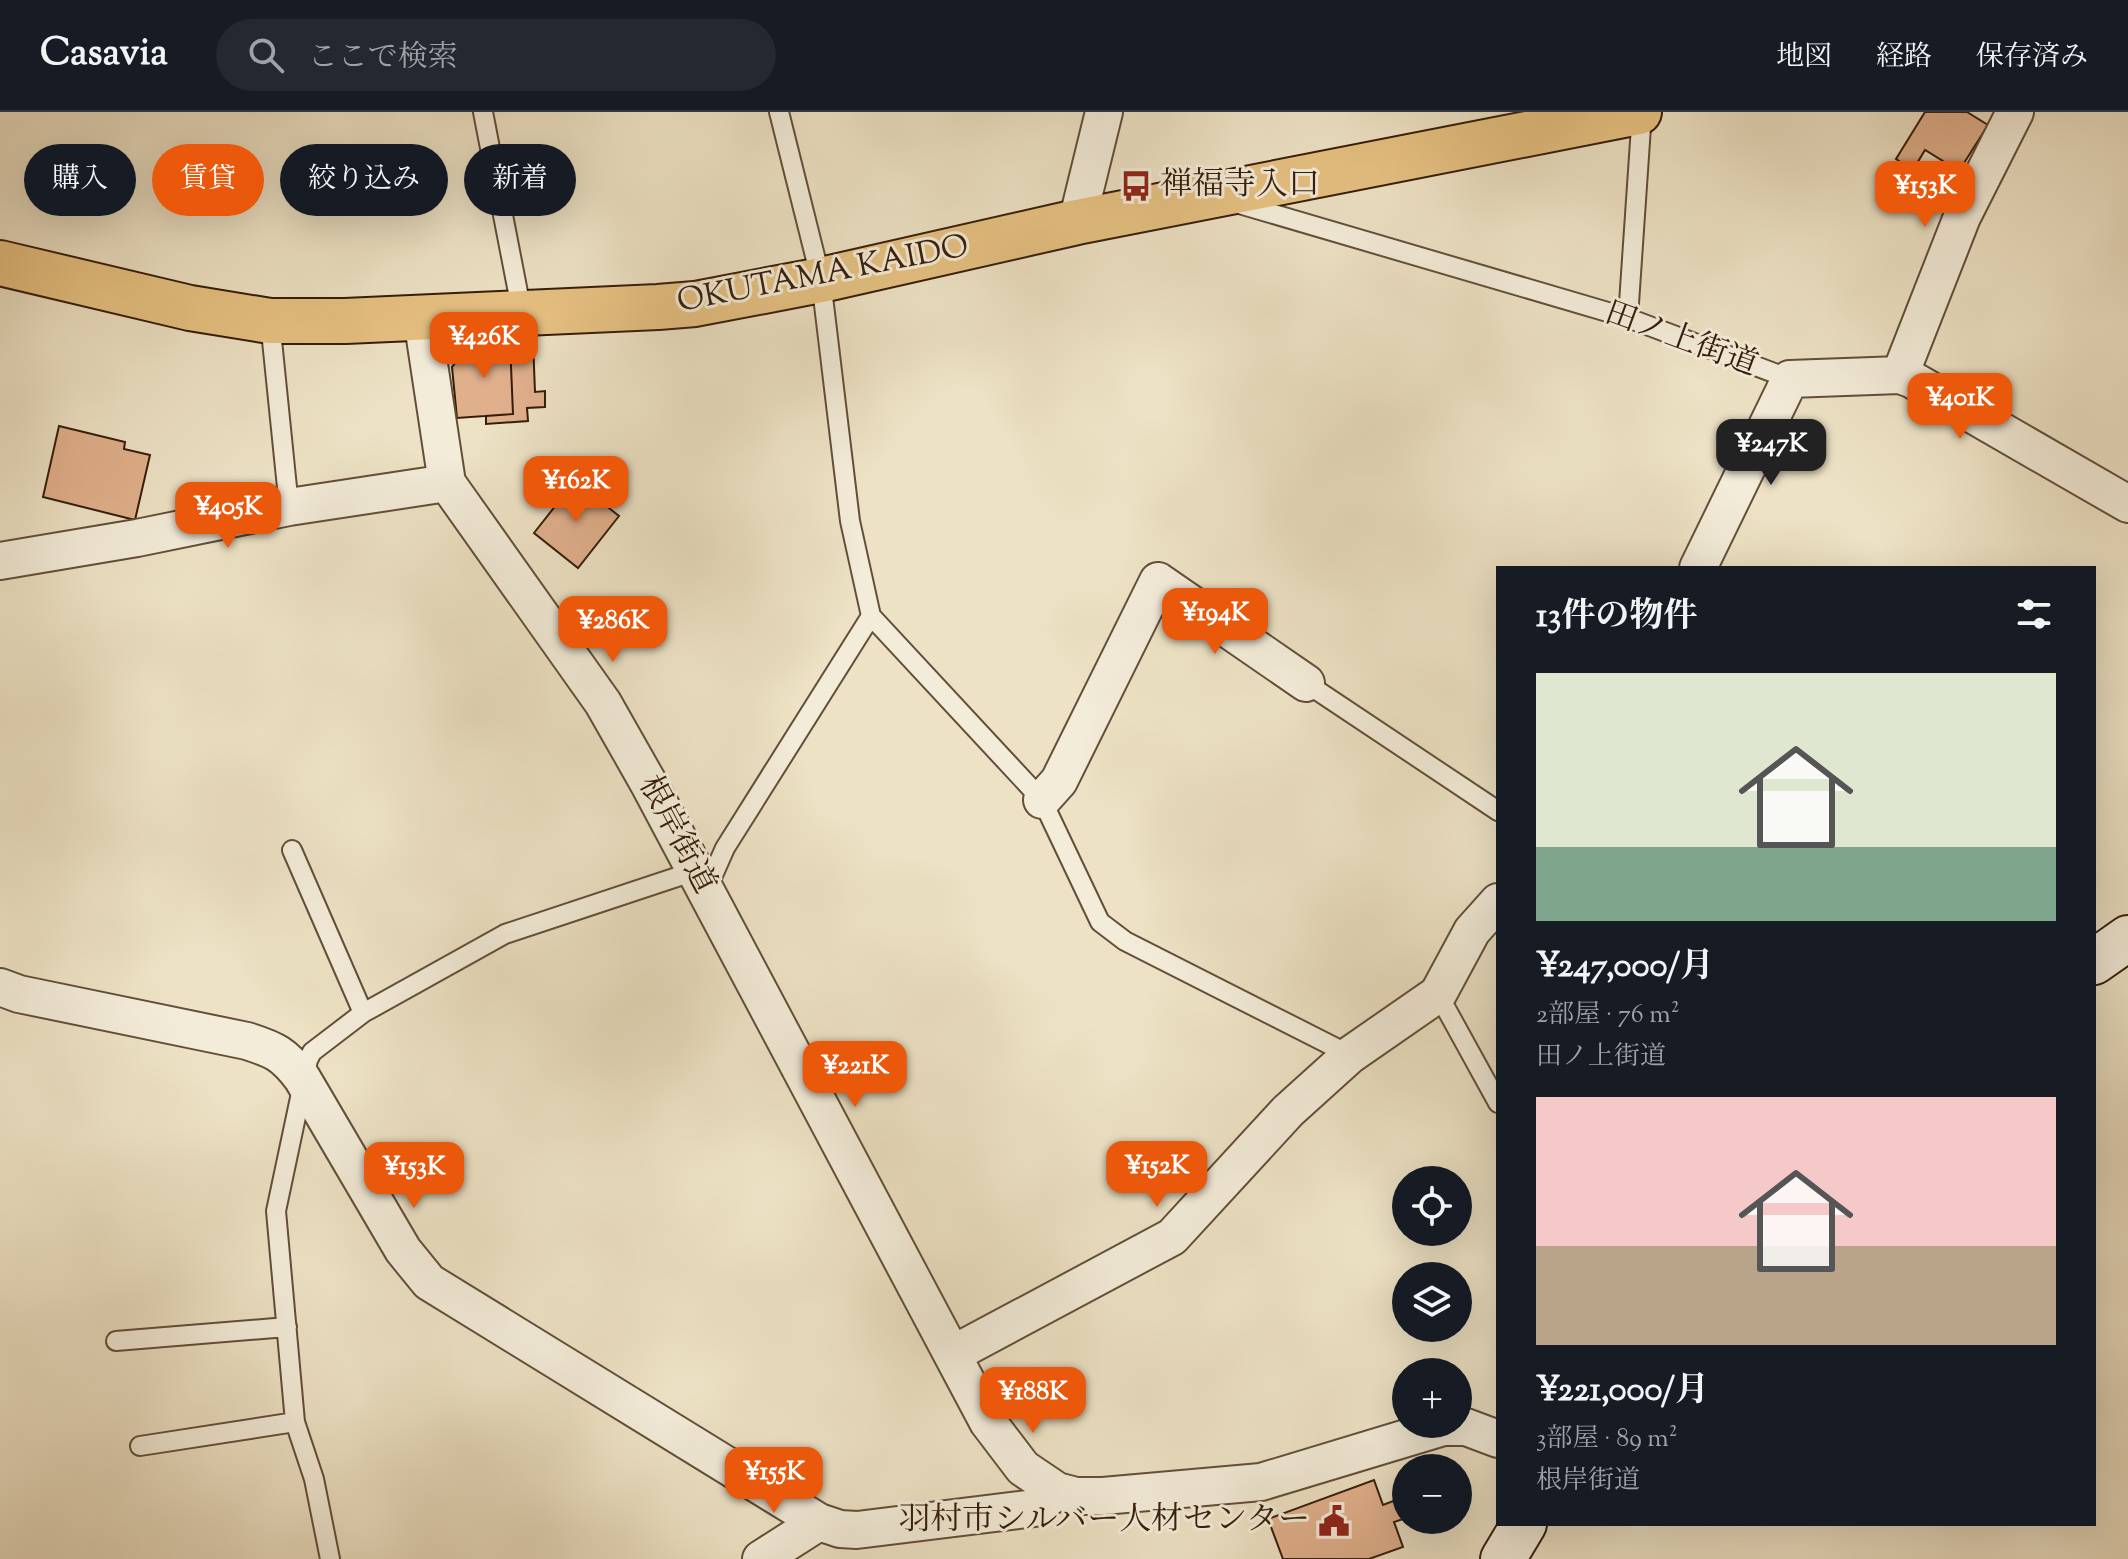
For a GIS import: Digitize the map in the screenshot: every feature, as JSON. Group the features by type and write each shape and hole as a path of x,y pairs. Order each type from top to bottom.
{"main road":[{"name":"OKUTAMA KAIDO","path":"0,263 190,308 270,321 422,318 695,304 821,280 1077,222 1640,112"}],"street":[{"path":"1077,222 1104,112"},
{"path":"1900,375 1962,217 2015,112"},
{"name":"根岸街道","path":"422,318 447,483 603,703 988,1422 1007,1451 1040,1482 1057,1491"},
{"name":"田ノ上街道","path":"1790,379 1900,375 2128,504"},
{"path":"1699,566 1790,379"},
{"path":"0,561 137,538 289,507 447,483"},
{"path":"1042,800 1059,781 1158,581 1306,683"},
{"path":"953,1354 1172,1237 1288,1111 1350,1055 1438,994 1472,931 1496,904"},
{"path":"2096,961 2128,938"},
{"path":"0,987 19,994 247,1041 279,1053 288,1059 302,1078 403,1250 429,1282 819,1522 840,1529 857,1530 1035,1508 1057,1491 1076,1496 1261,1482 1443,1427 1466,1427 1496,1438"},
{"path":"761,1559 819,1522"},
{"path":"1503,1559 1523,1526"}],"lane":[{"path":"483,112 522,313"},
{"path":"779,112 821,280 850,521 871,616 1042,800 1100,922 1125,941 1350,1055"},
{"path":"1628,318 1640,112"},
{"name":"田ノ上街道","path":"1215,197 1628,318 1790,379"},
{"path":"270,321 289,507"},
{"path":"330,1559 314,1479 295,1422 276,1211 302,1078 312,1052 363,1013 505,934 701,881 871,616"},
{"path":"1306,683 1496,810"},
{"path":"292,850 363,1013"},
{"path":"1438,994 1496,1099"},
{"path":"116,1341 287,1327"},
{"path":"140,1446 295,1422"}],"building":[{"path":"1925,112 1967,112 1988,125 1959,171 1925,150 1913,170 1896,159"},
{"path":"503,339 503,343 510,342 513,414 457,418 454,361 467,345 470,348 477,344 477,340"},
{"path":"533,341 535,392 545,391 545,407 527,408 528,421 486,424 486,416 513,414 510,342"},
{"path":"59,426 125,442 124,449 150,455 135,520 43,497"},
{"path":"575,481 619,516 578,568 534,533"},
{"name":"羽村市シルバー人材センター","path":"1374,1480 1383,1505 1392,1502 1392,1534 1398,1534 1403,1547 1369,1559 1283,1559 1268,1519"}],"place":[{"name":"禅福寺入口","path":"1136,186"},
{"name":"羽村市シルバー人材センター","path":"1334,1521"}]}
